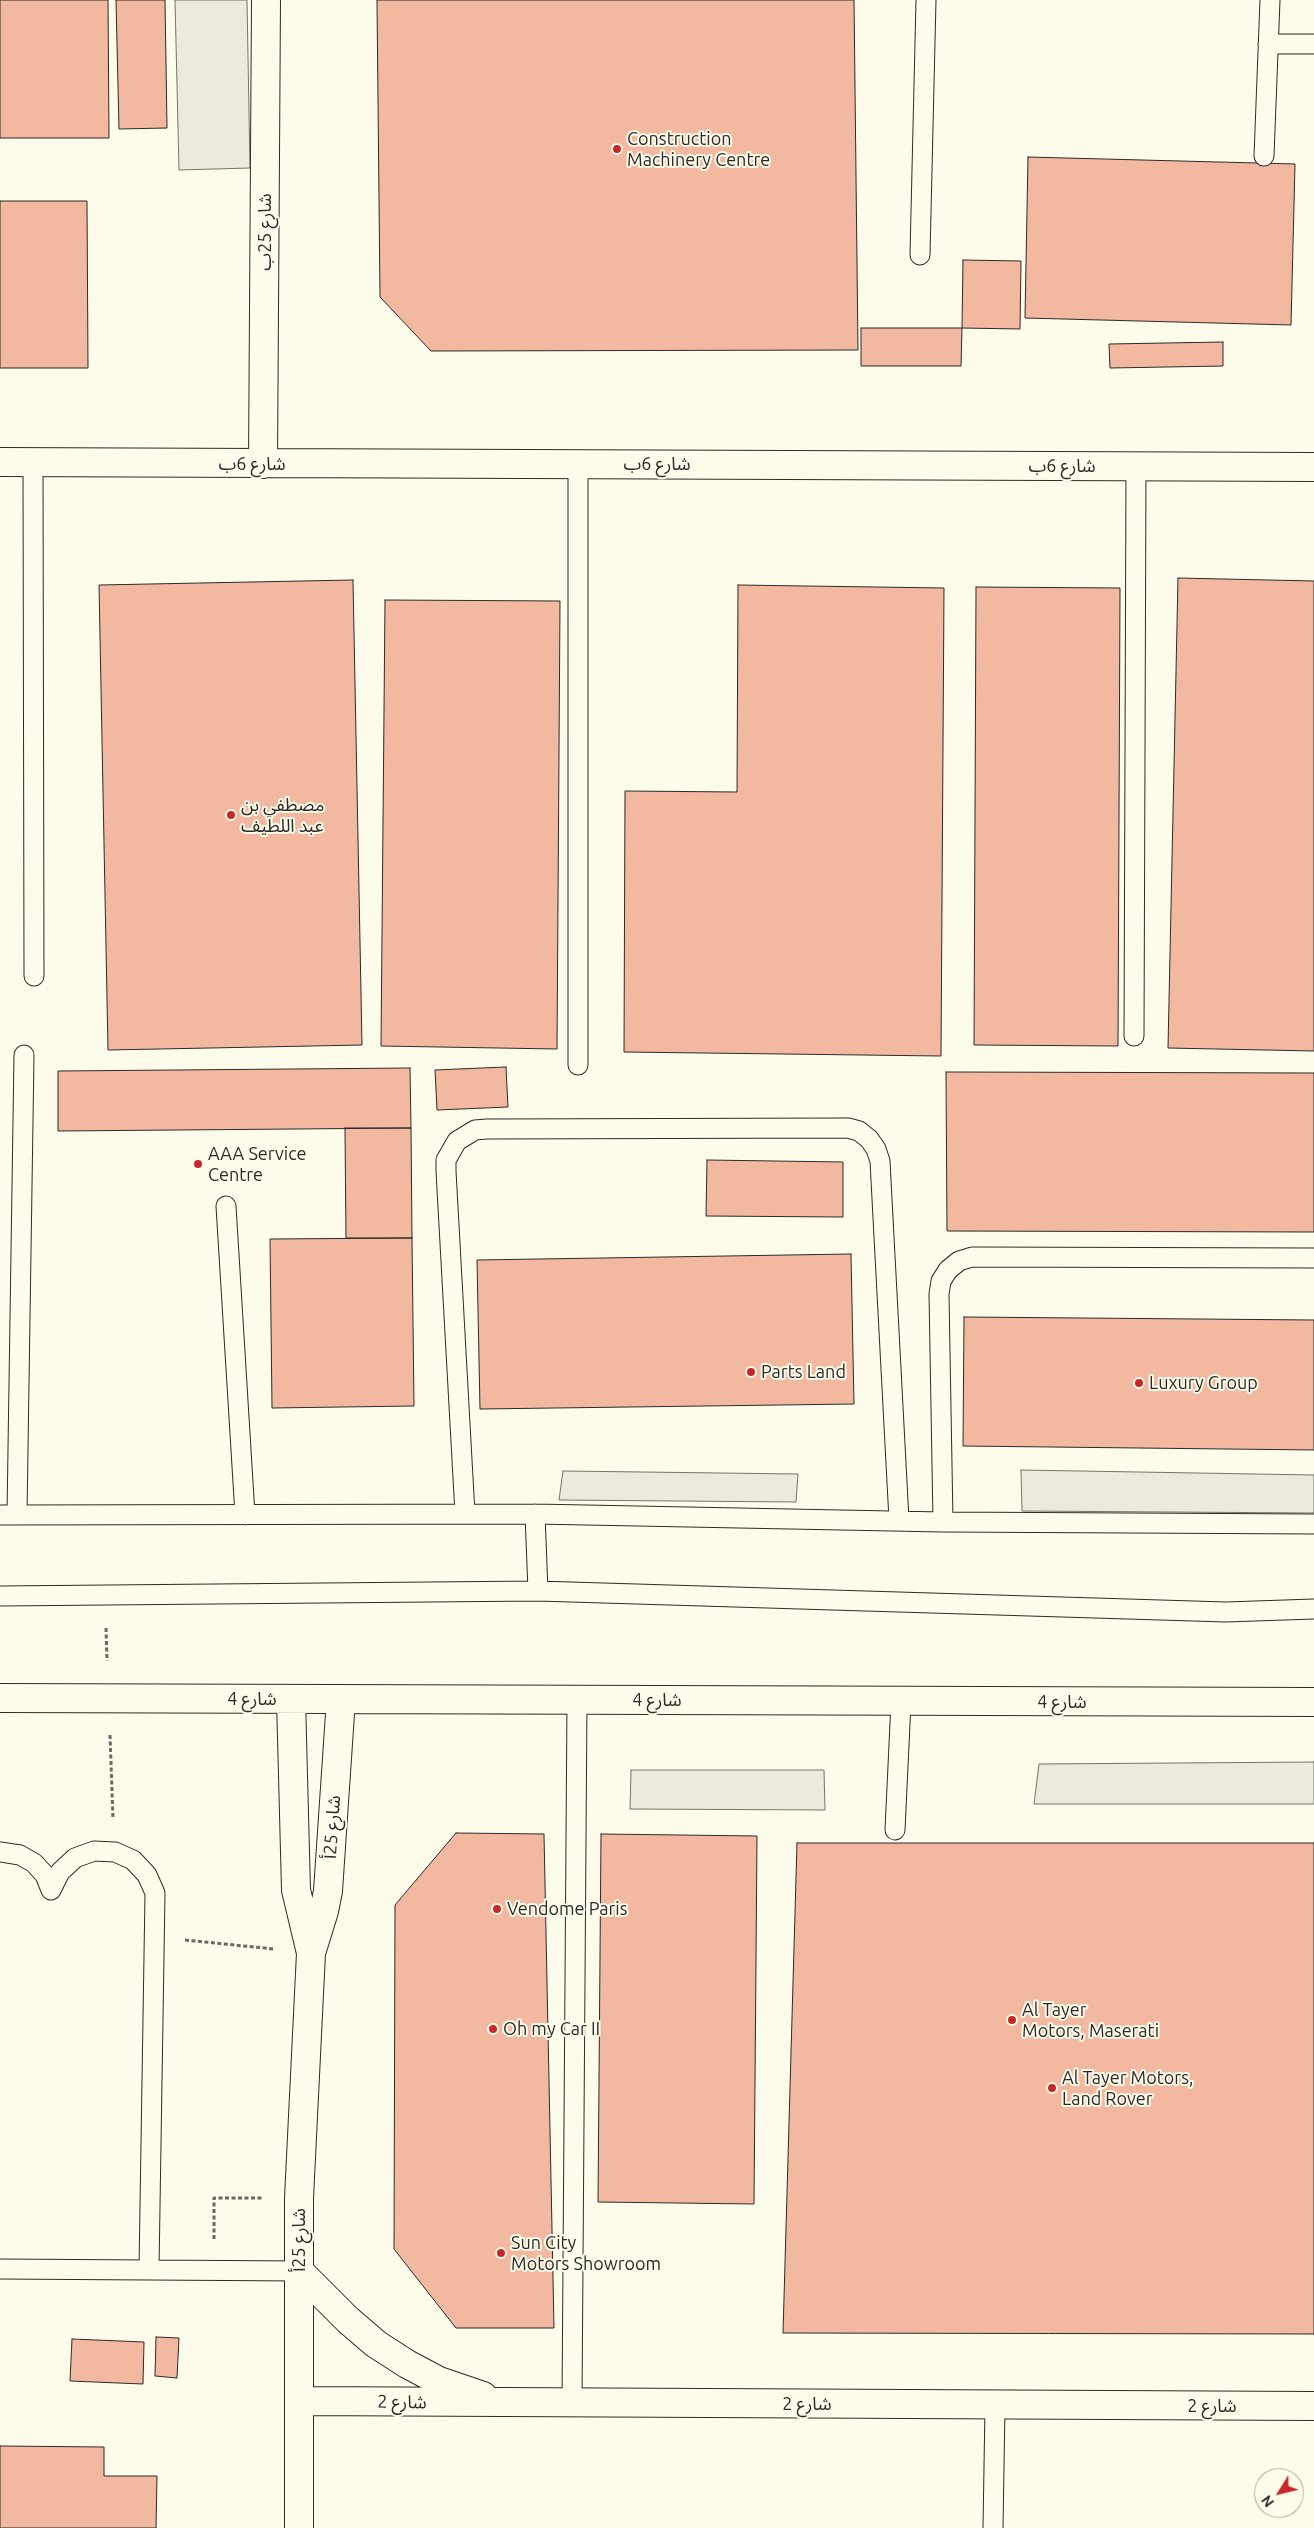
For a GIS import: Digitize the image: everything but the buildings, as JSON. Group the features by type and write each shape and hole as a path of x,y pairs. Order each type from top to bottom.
{"street":[{"name":"شارع 25ب","path":"263,464 266,0"},
{"name":"شارع 6ب","path":"0,462 1314,467"},
{"name":"شارع 4","path":"5,1702 291,1699 1314,1702"},
{"name":"شارع 25أ","path":"291,1699 296,1890 311,1953"},
{"name":"شارع 25أ","path":"299,2528 299,2198 311,1953 328,1891 341,1699"},
{"path":"299,2270 348,2320 376,2344 407,2364 439,2381 509,2404"},
{"name":"شارع 2","path":"300,2401 509,2404 1314,2406"}],"lane":[{"path":"920,255 926,0"},
{"path":"1264,156 1270,0"},
{"path":"1268,44 1314,44"},
{"path":"33,462 34,976"},
{"path":"578,463 578,1065"},
{"path":"1134,1036 1136,466"},
{"path":"24,1055 9,1515 535,1514 944,1522 1314,1524"},
{"path":"465,1514 446,1171 446,1160 457,1141 475,1130 486,1129 848,1128 859,1131 869,1139 876,1149 880,1161 899,1520"},
{"path":"226,1206 246,1515"},
{"path":"944,1522 938,1294 941,1281 948,1270 959,1261 972,1257 1314,1258"},
{"path":"535,1514 538,1591"},
{"path":"0,1596 538,1591 1226,1612 1314,1609"},
{"path":"572,2403 577,1700"},
{"path":"895,1830 901,1702"},
{"path":"0,1852 20,1855 34,1863 44,1875 51,1890 60,1872 75,1858 94,1852 115,1852 133,1860 147,1875 156,1894 149,2269"},
{"path":"0,2269 299,2270"},
{"path":"993,2528 995,2406"}],"path":[{"path":"155,1937 311,1953"},
{"path":"214,2270 214,2198 299,2198"}],"shaded area":[{"path":"175,0 247,0 250,168 179,170"},
{"path":"1021,1470 1314,1475 1314,1513 1022,1511"},
{"path":"563,1471 798,1474 796,1502 559,1500"},
{"path":"1314,1762 1314,1804 1034,1804 1039,1764"},
{"path":"631,1770 824,1770 825,1810 630,1809"}],"place":[{"name":"Construction Machinery Centre","path":"617,149"},
{"name":"مصطفي بن عبد اللطيف","path":"231,815"},
{"name":"AAA Service Centre","path":"198,1164"},
{"name":"Parts Land","path":"751,1372"},
{"name":"Luxury Group","path":"1139,1383"},
{"name":"Vendome Paris","path":"497,1909"},
{"name":"Al Tayer Motors, Maserati","path":"1012,2020"},
{"name":"Oh my Car II","path":"493,2029"},
{"name":"Al Tayer Motors, Land Rover","path":"1052,2088"},
{"name":"Sun City Motors Showroom","path":"501,2253"}]}
